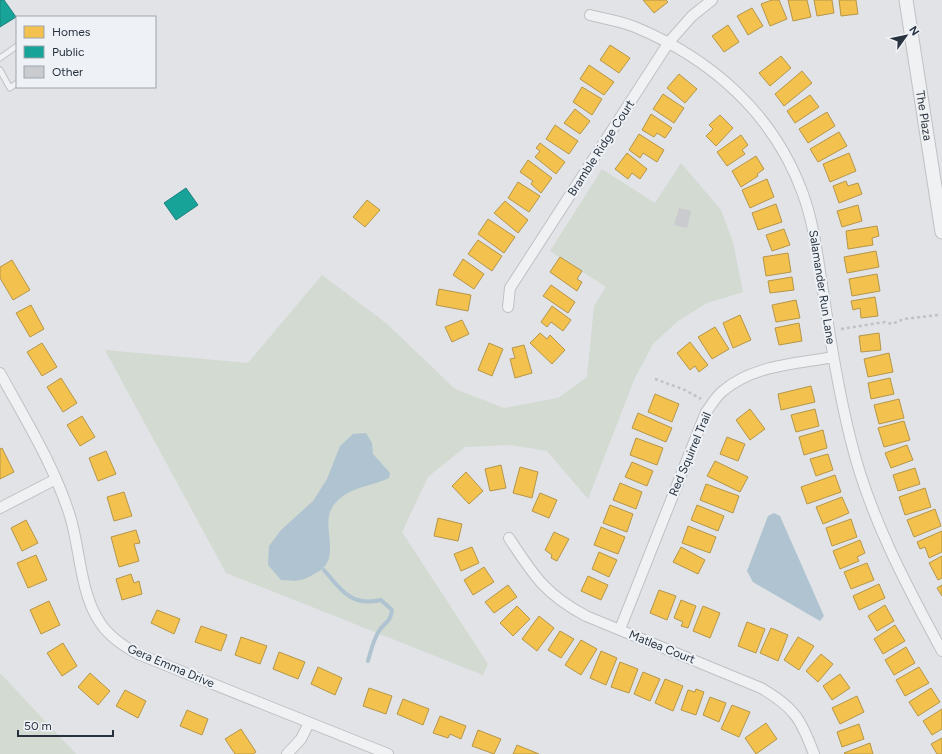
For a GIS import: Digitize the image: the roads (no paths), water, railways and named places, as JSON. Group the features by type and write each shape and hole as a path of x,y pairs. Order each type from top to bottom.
{"street":[{"name":"Bramble Ridge Court","path":"508,307 510,288 669,42 692,16 712,0"},
{"name":"The Plaza","path":"906,0 942,232"},
{"name":"Salamander Run Lane","path":"590,15 633,26 669,42 704,63 740,93 768,128 787,159 803,194 813,230 833,357 852,443 870,500 906,583 942,651"},
{"name":"Red Squirrel Trail","path":"620,630 706,412 723,391 742,378 760,371 833,357"},
{"name":"Gera Emma Drive","path":"0,373 56,479 70,515 90,603 98,620 110,635 125,647 138,654 388,754"},
{"path":"0,508 56,479"},
{"name":"Matlea Court","path":"509,538 529,570 544,588 563,604 586,616 761,688 778,698 794,712 805,730 814,754"},
{"path":"287,754 301,739 309,723"}],"lane":[{"path":"0,58 16,47"},
{"path":"0,70 10,88 16,84"}],"water":[{"path":"366,433 372,443 373,454 390,473 389,478 351,491 338,500 333,506 329,514 328,523 330,551 324,567 307,578 296,581 281,580 268,565 269,546 281,530 313,501 327,479 340,446 353,434"},
{"path":"774,513 780,516 824,616 820,621 753,582 747,571 768,516"}],"waterway":[{"path":"324,570 342,590 354,599 371,602 381,600 392,610 389,620 381,628 375,638 368,661"}]}
